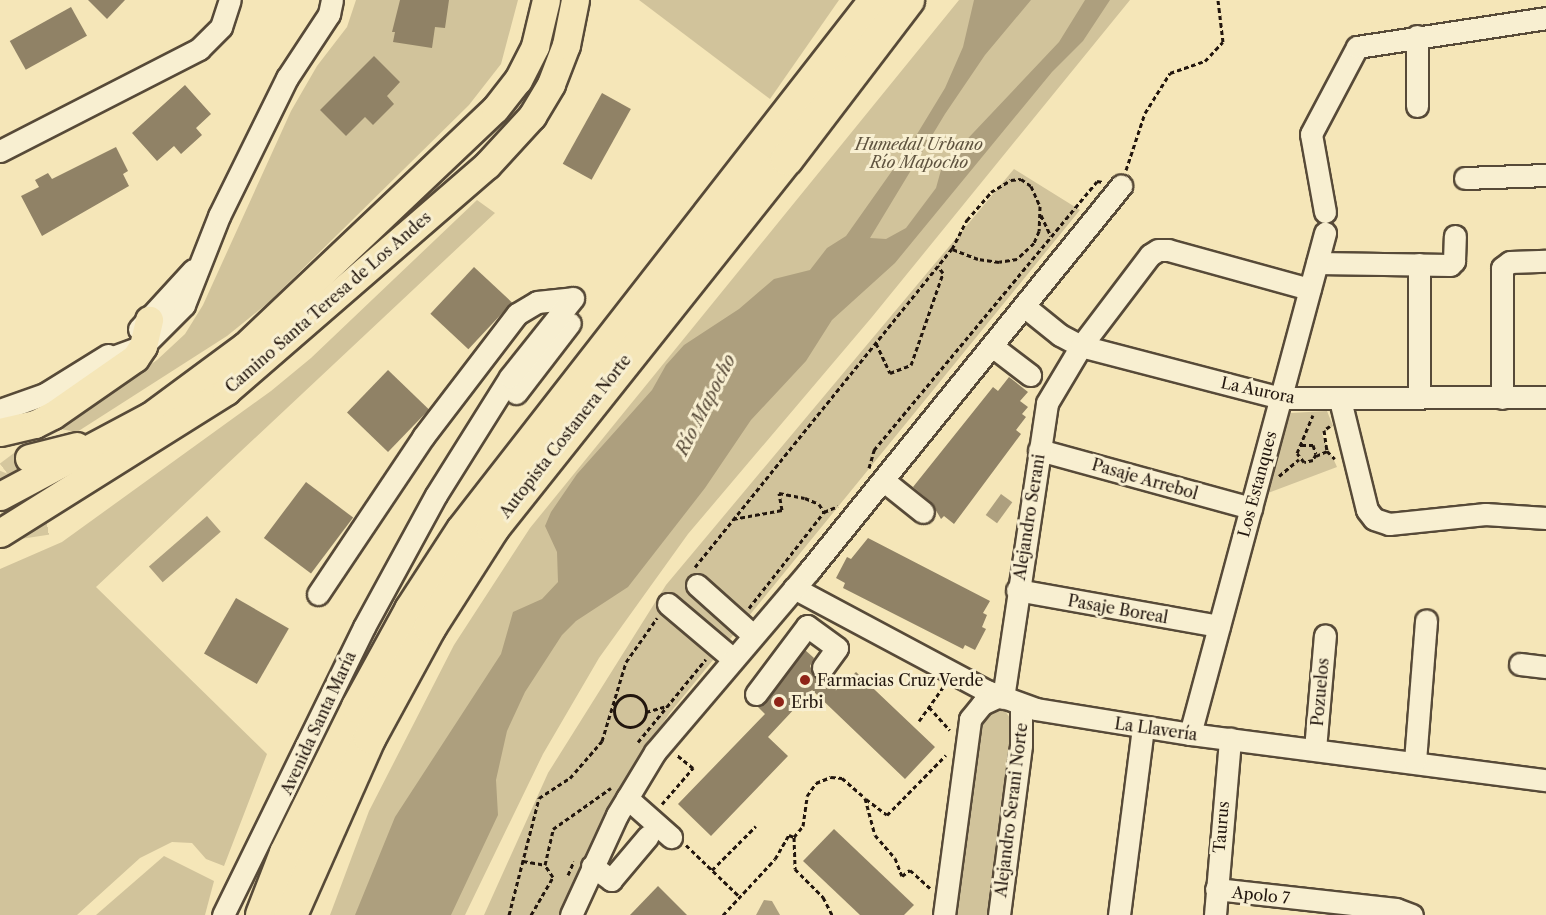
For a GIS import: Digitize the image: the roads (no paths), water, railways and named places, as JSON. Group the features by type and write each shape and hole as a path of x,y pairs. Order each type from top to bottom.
{"highway":[{"name":"Autopista Costanera Norte","path":"262,915 286,854 358,707 411,610 463,530 876,0"},
{"name":"Autopista Costanera Norte","path":"291,915 343,792 380,718 430,627 493,528 787,159 908,0"}],"main road":[{"name":"Camino Santa Teresa de Los Andes","path":"0,533 112,451 245,346 482,123 507,95 526,64 542,26 546,0"},
{"name":"Camino Santa Teresa de Los Andes","path":"2,494 112,451 247,374 507,145 532,116 551,84 566,45 575,0"},
{"path":"0,432 35,424 54,415 135,358 144,346 149,320"},
{"path":"28,458 57,448 112,451 85,494 50,520"}],"street":[{"path":"0,151 199,49 221,27 230,0"},
{"path":"99,362 144,346 184,305 196,268 276,100 329,14 332,0"},
{"path":"1325,212 1312,141 1319,113 1357,47 1546,18"},
{"path":"1417,36 1417,106"},
{"path":"1465,178 1546,175"},
{"path":"572,914 619,793 794,588 1121,186"},
{"name":"Los Estanques","path":"1190,734 1325,233"},
{"path":"1317,263 1452,264 1455,236"},
{"name":"Alejandro Serani","path":"1008,699 1017,590 1050,392 1081,346 1150,255 1158,250 1168,250 1310,289"},
{"path":"1502,398 1503,268 1510,262 1546,261"},
{"path":"1419,264 1419,398"},
{"path":"0,410 45,394 99,362 149,320 196,268"},
{"name":"Avenida Santa María","path":"223,915 364,627 416,533 495,420 573,318 573,298 537,302 517,314 423,437 318,594"},
{"name":"La Aurora","path":"1024,306 1060,336 1081,346 1281,398 1340,400 1546,397"},
{"path":"992,346 1030,375"},
{"path":"1340,400 1367,510 1374,519 1389,524 1485,514 1546,518"},
{"name":"Pasaje Arrebol","path":"1039,450 1251,508"},
{"path":"883,480 923,512"},
{"path":"697,585 753,635"},
{"name":"La Llavería","path":"794,588 1008,699 1143,728 1415,761 1546,780"},
{"name":"Pasaje Boreal","path":"1017,590 1219,626"},
{"path":"668,604 732,658"},
{"path":"821,636 838,612"},
{"path":"1415,761 1426,620"},
{"path":"756,694 807,626 837,648 823,667"},
{"name":"Pozuelos","path":"1315,749 1325,635"},
{"path":"1520,664 1546,667"},
{"path":"945,907 970,719 970,696 956,674"},
{"path":"970,719 982,704 1008,699"},
{"name":"Alejandro Serani Norte","path":"999,915 1021,745 1008,699"},
{"path":"1119,915 1143,728"},
{"name":"Taurus","path":"1215,915 1230,739"},
{"path":"619,793 679,837"},
{"path":"592,866 611,880 648,836"},
{"name":"Apolo 7","path":"1216,890 1396,909 1412,915"}],"water":[{"name":"Río Mapocho","path":"974,0 1031,0 985,55 945,114 870,238 886,239 906,228 936,188 941,170 956,151 1059,42 1085,0 1110,0 1083,41 1052,72 895,263 832,320 806,361 751,420 705,488 628,587 576,621 562,635 525,692 507,731 496,780 498,815 451,915 355,915 395,817 501,654 513,612 542,599 558,582 557,552 545,526 551,512 577,474 652,390 666,365 684,345 739,309 774,279 810,270 827,248 846,236 911,144 945,88 963,47"},
{"path":"1001,494 1012,502 997,523 986,515"},
{"path":"207,516 221,532 163,582 149,567"},
{"path":"764,900 772,901 780,915 756,915"}],"tunnel":[{"path":"0,494 8,474 29,458"},
{"path":"0,514 20,525 50,520"}],"place":[{"name":"Farmacias Cruz Verde","path":"805,680"},
{"name":"Erbi","path":"779,702"}],"park label":[{"name":"Humedal Urbano Río Mapocho","path":"919,153"}]}
